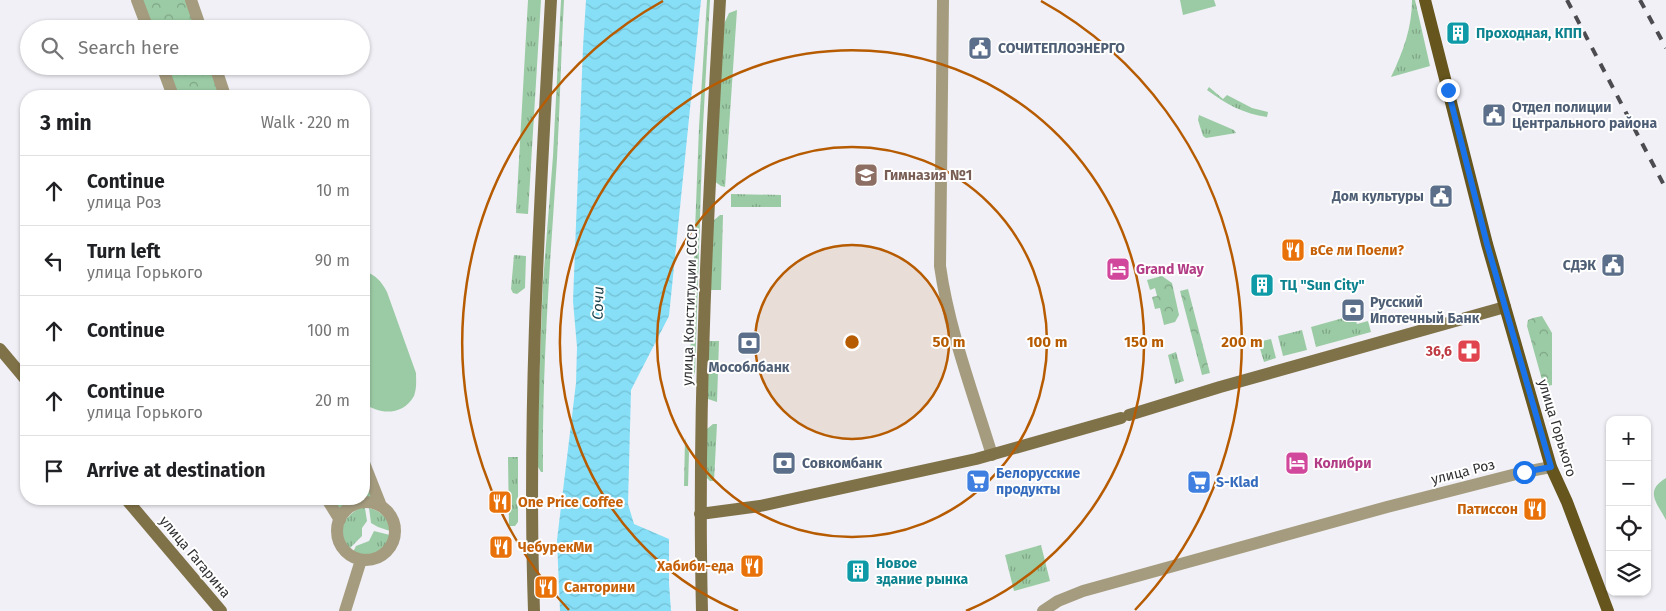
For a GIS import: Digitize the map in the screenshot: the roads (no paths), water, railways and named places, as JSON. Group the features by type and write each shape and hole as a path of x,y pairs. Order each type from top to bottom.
{"main road":[{"name":"улица Горького","path":"1425,0 1505,307 1551,467 1608,611"}],"street":[{"path":"137,0 145,20"},
{"path":"191,0 198,20"},
{"path":"534,611 532,501 534,352 552,0"},
{"name":"улица Конституции СССР","path":"702,611 701,417 709,189 720,0"},
{"path":"943,0 940,266 943,286 962,360 992,455"},
{"path":"165,75 171,90"},
{"path":"218,75 223,90"},
{"path":"700,514 760,506 992,455 1125,417 1220,387 1505,307"},
{"path":"0,349 20,373"},
{"name":"улица Роз","path":"1043,611 1058,601 1083,591 1382,508 1551,467"},
{"path":"370,478 381,506"},
{"path":"355,505 350,507 340,520 338,528 340,543 348,554 361,560 370,560 379,558 387,552 395,536 395,527 388,512 381,506 370,503"},
{"name":"улица Гагарина","path":"131,505 221,611"},
{"path":"331,505 340,520"},
{"path":"345,611 361,560"}],"water":[{"name":"Сочи","path":"586,0 701,0 669,316 631,390 628,504 634,524 669,539 671,611 560,611 557,540 576,383 577,347 573,301"}],"railway":[{"path":"1567,0 1666,189"},
{"path":"1640,0 1666,48"}],"place":[{"name":"Проходная, КПП","path":"1458,33"},
{"name":"СОЧИТЕПЛОЭНЕРГО","path":"980,48"},
{"name":"Отдел полиции Центрального района","path":"1494,115"},
{"name":"Гимназия №1","path":"866,175"},
{"name":"Дом культуры","path":"1441,196"},
{"name":"вСе ли Поели?","path":"1293,250"},
{"name":"СДЭК","path":"1613,265"},
{"name":"Grand Way","path":"1118,269"},
{"name":"ТЦ \"Sun City\"","path":"1262,285"},
{"name":"Русский Ипотечный Банк","path":"1353,310"},
{"name":"Мособлбанк","path":"749,343"},
{"name":"36,6","path":"1469,351"},
{"name":"Совкомбанк","path":"784,463"},
{"name":"Колибри","path":"1297,463"},
{"name":"Белорусские продукты","path":"978,481"},
{"name":"S-Klad","path":"1199,482"},
{"name":"One Price Coffee","path":"500,502"},
{"name":"Патиссон","path":"1535,509"},
{"name":"ЧебурекМи","path":"501,547"},
{"name":"Хабиби-еда","path":"752,566"},
{"name":"Новое здание рынка","path":"858,571"},
{"name":"Санторини","path":"546,587"}]}
